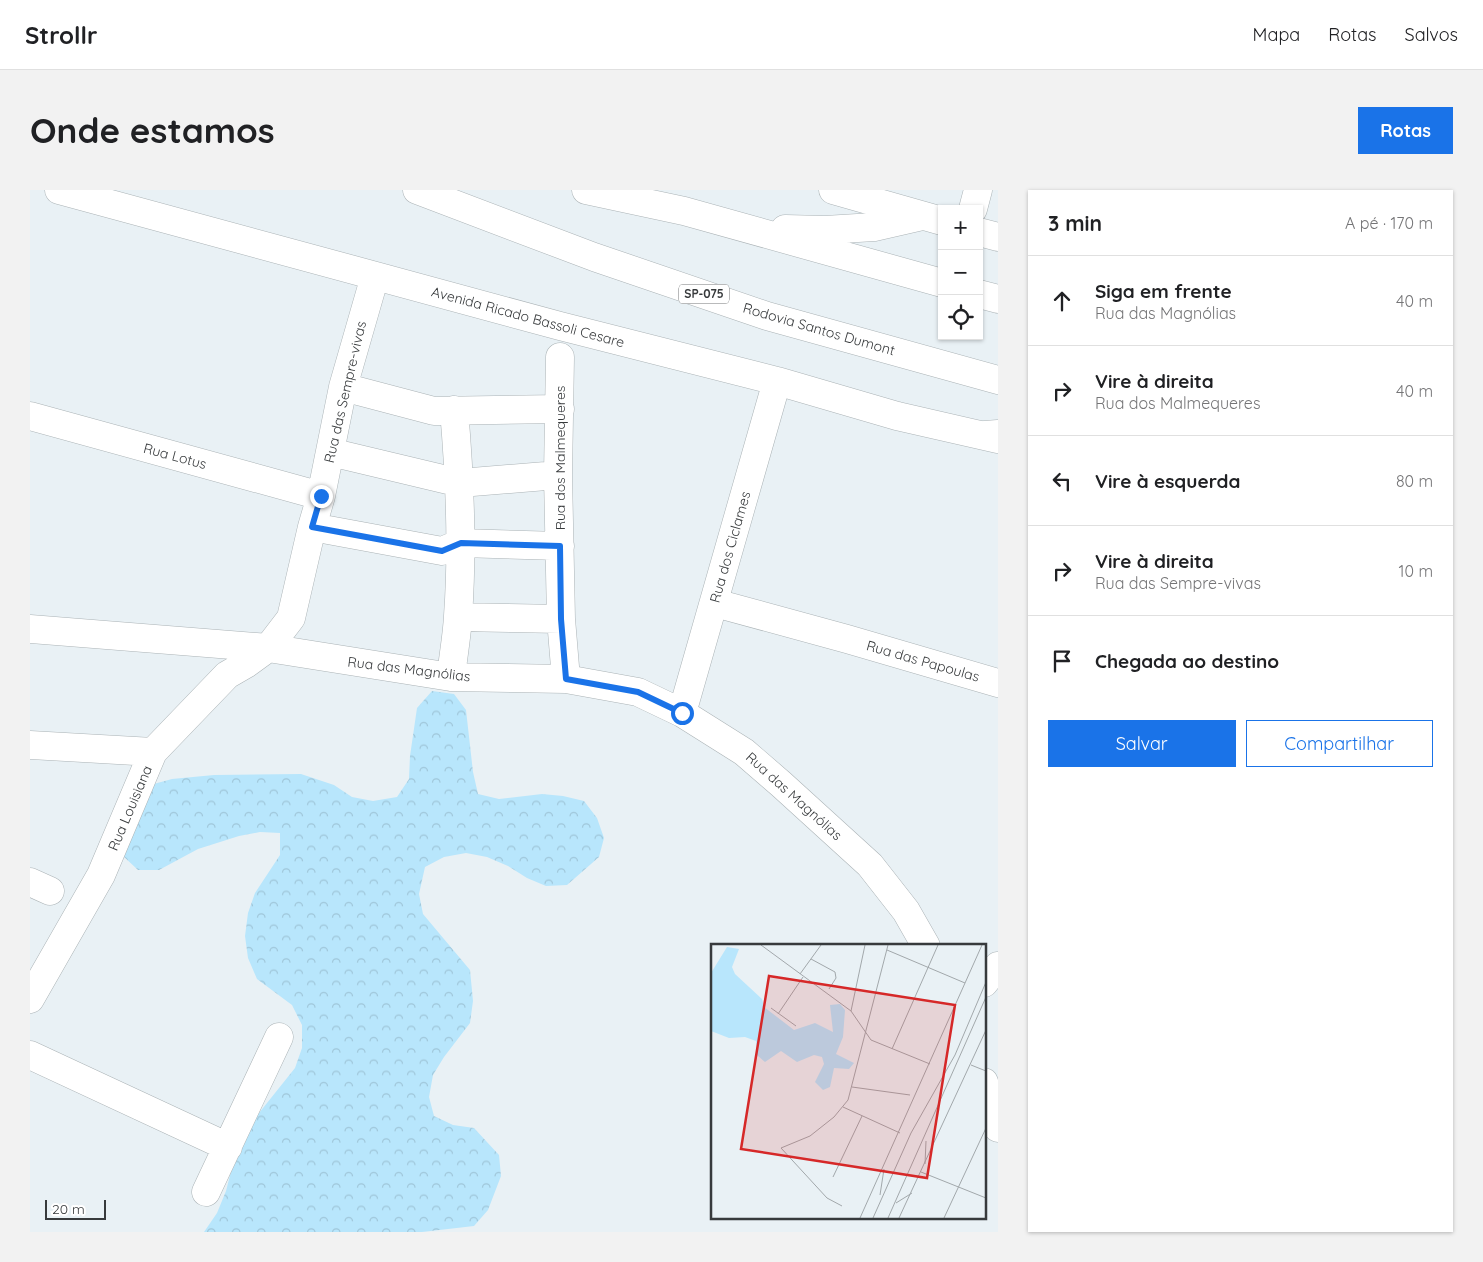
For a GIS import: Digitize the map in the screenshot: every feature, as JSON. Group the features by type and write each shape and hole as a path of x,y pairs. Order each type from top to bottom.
{"main road":[{"name":"Avenida Ricado Bassoli Cesare","path":"59,190 560,326 777,381 897,416 994,436"},
{"name":"Rodovia Santos Dumont","path":"417,190 594,258 767,316 998,380"},
{"path":"586,190 722,222 938,282"},
{"path":"833,190 932,219"},
{"path":"974,205 978,190"},
{"path":"722,222 764,227 825,230 874,227 932,219"},
{"path":"983,233 998,237"},
{"name":"Rua das Sempre-vivas","path":"268,648 291,618 321,496 343,387 375,276"},
{"path":"983,295 998,299"},
{"name":"Rua dos Malmequeres","path":"560,357 558,475 561,619 566,679"},
{"name":"Rua dos Ciclames","path":"682,713 777,381"},
{"path":"343,387 434,411 560,409"},
{"path":"451,677 458,617 461,543 460,483 454,410"},
{"name":"Rua Lotus","path":"30,416 321,496"},
{"path":"330,452 460,483 558,475"},
{"path":"312,527 442,551 461,543 560,546"},
{"name":"Rua das Papoulas","path":"714,603 998,683"},
{"path":"458,617 561,619"},
{"name":"Rua das Magnólias","path":"30,629 268,648 451,677 566,679 638,692 682,713 744,752 781,784 870,865 906,911 925,944"},
{"name":"Rua Louisiana","path":"30,1000 102,875 153,752 227,676 268,648"},
{"path":"30,745 153,752"},
{"path":"986,980 998,966"},
{"path":"206,1192 279,1038"},
{"path":"30,1055 228,1147"}],"green space":[{"path":"432,691 454,694 466,710 473,772 478,794 499,799 542,794 584,801 597,818 604,838 599,857 567,885 546,886 487,857 466,853 444,857 425,867 419,894 423,914 470,970 473,1001 470,1023 433,1075 429,1097 434,1116 453,1125 474,1128 499,1155 501,1176 488,1210 474,1226 422,1232 204,1232 217,1213 226,1191 238,1144 251,1123 295,1068 302,1048 302,1025 292,1005 257,979 248,958 245,936 248,913 255,893 280,855 280,833 260,832 239,836 198,849 159,870 138,870 122,855 150,785 172,779 214,775 301,774 334,785 352,797 373,801 397,797 409,779 410,756 417,708"}],"route":[{"path":"321,496 312,527 442,551 461,543 560,546 561,619 566,679 638,692 682,713"}]}
